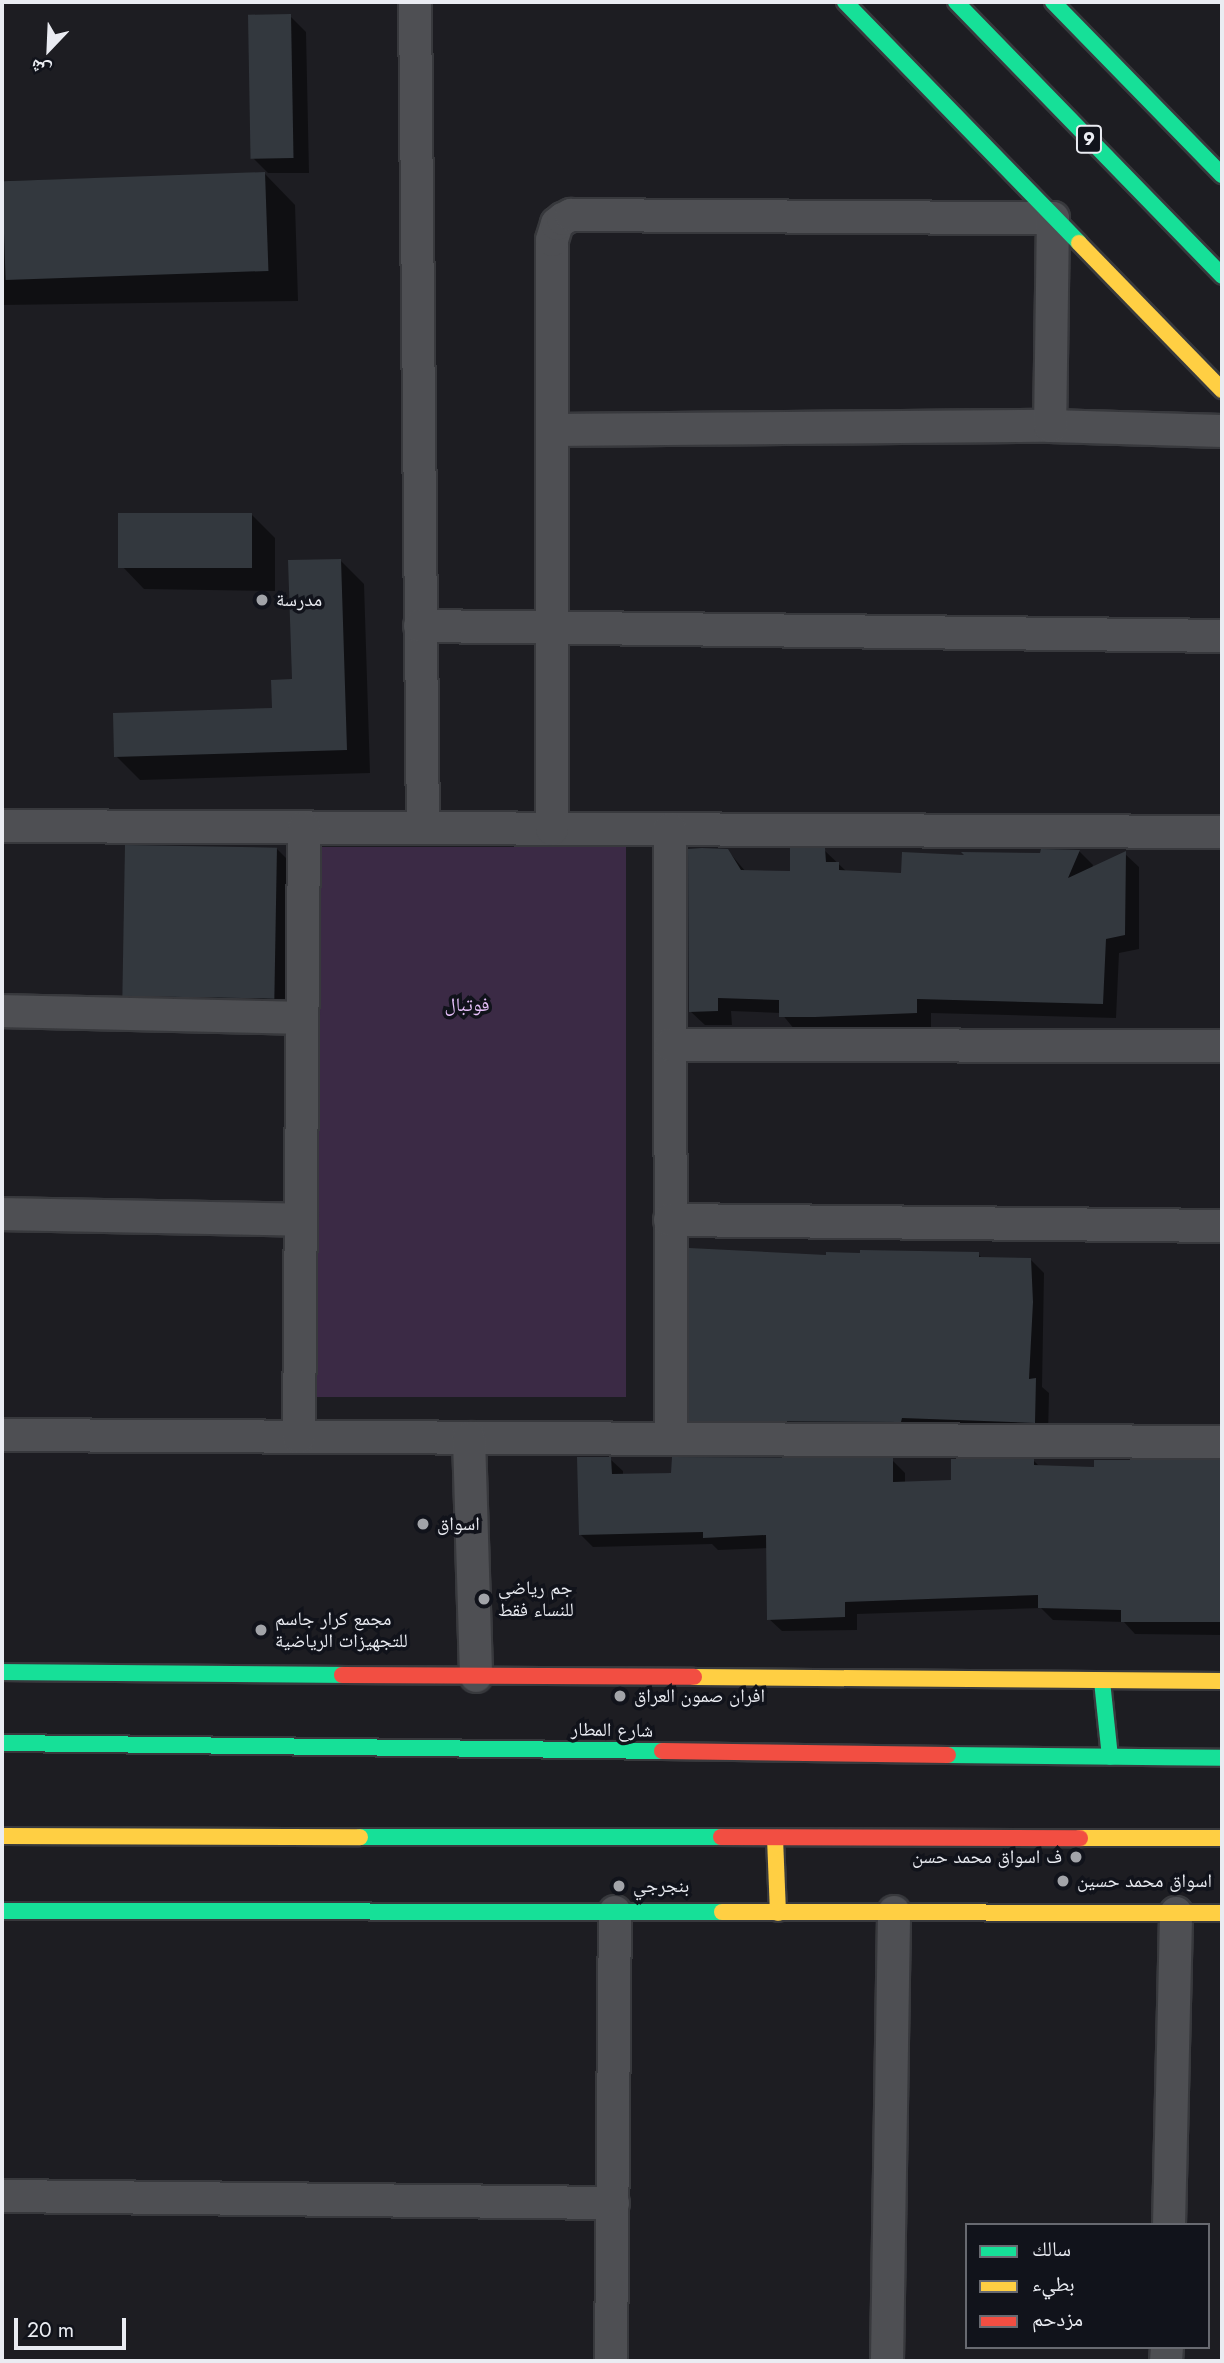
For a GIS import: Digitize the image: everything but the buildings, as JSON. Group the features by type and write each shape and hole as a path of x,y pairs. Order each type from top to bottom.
{"main road":[{"path":"845,2 1222,390"},
{"name":"9","path":"956,2 1222,276"},
{"path":"1053,2 1222,175"},
{"path":"2,1672 1222,1681"},
{"path":"1102,1681 1110,1757"},
{"name":"شارع المطار","path":"2,1743 1222,1758"},
{"path":"2,1836 1222,1838"},
{"path":"775,1838 778,1913"},
{"path":"2,1911 1222,1913"}],"street":[{"path":"415,2 423,828"},
{"path":"552,829 552,240 556,224 571,215 1053,218 1050,426"},
{"path":"552,430 1050,426 1222,431"},
{"path":"420,626 1222,636"},
{"path":"2,826 1222,832"},
{"path":"299,1437 304,828"},
{"path":"670,829 671,1439"},
{"path":"2,1011 302,1018"},
{"path":"670,1045 1222,1046"},
{"path":"2,1214 301,1220"},
{"path":"670,1220 1222,1226"},
{"path":"2,1435 1222,1441"},
{"path":"469,1438 475,1676"},
{"path":"611,2361 615,1912"},
{"path":"887,2361 894,1912"},
{"path":"1169,2223 1177,1913"},
{"path":"2,2196 613,2203"}],"green space":[{"name":"فوتبال","path":"309,847 626,847 626,1397 309,1397"}],"traffic: fast":[{"path":"845,2 1079,243"},
{"path":"956,2 1222,276"},
{"path":"1053,2 1222,175"},
{"path":"2,1672 342,1675"},
{"path":"1102,1681 1110,1757"},
{"path":"2,1743 662,1751"},
{"path":"948,1755 1222,1758"},
{"path":"360,1837 721,1837"},
{"path":"2,1911 722,1912"}],"traffic: slow":[{"path":"1079,243 1222,390"},
{"path":"694,1677 1222,1681"},
{"path":"2,1836 360,1837"},
{"path":"775,1838 778,1913"},
{"path":"1080,1838 1222,1838"},
{"path":"722,1912 1222,1913"}],"traffic: jam":[{"path":"342,1675 694,1677"},
{"path":"662,1751 948,1755"},
{"path":"721,1837 1080,1838"}],"place":[{"name":"مدرسة","path":"262,600"},
{"name":"اسواق","path":"423,1524"},
{"name":"جم رياضي للنساء فقط","path":"484,1599"},
{"name":"مجمع كرار جاسم للتجهيزات الرياضية","path":"261,1630"},
{"name":"افران صمون العراق","path":"620,1696"},
{"name":"ف اسواق محمد حسن","path":"1076,1857"},
{"name":"اسواق محمد حسين","path":"1063,1881"},
{"name":"بنجرجي","path":"619,1886"}]}
